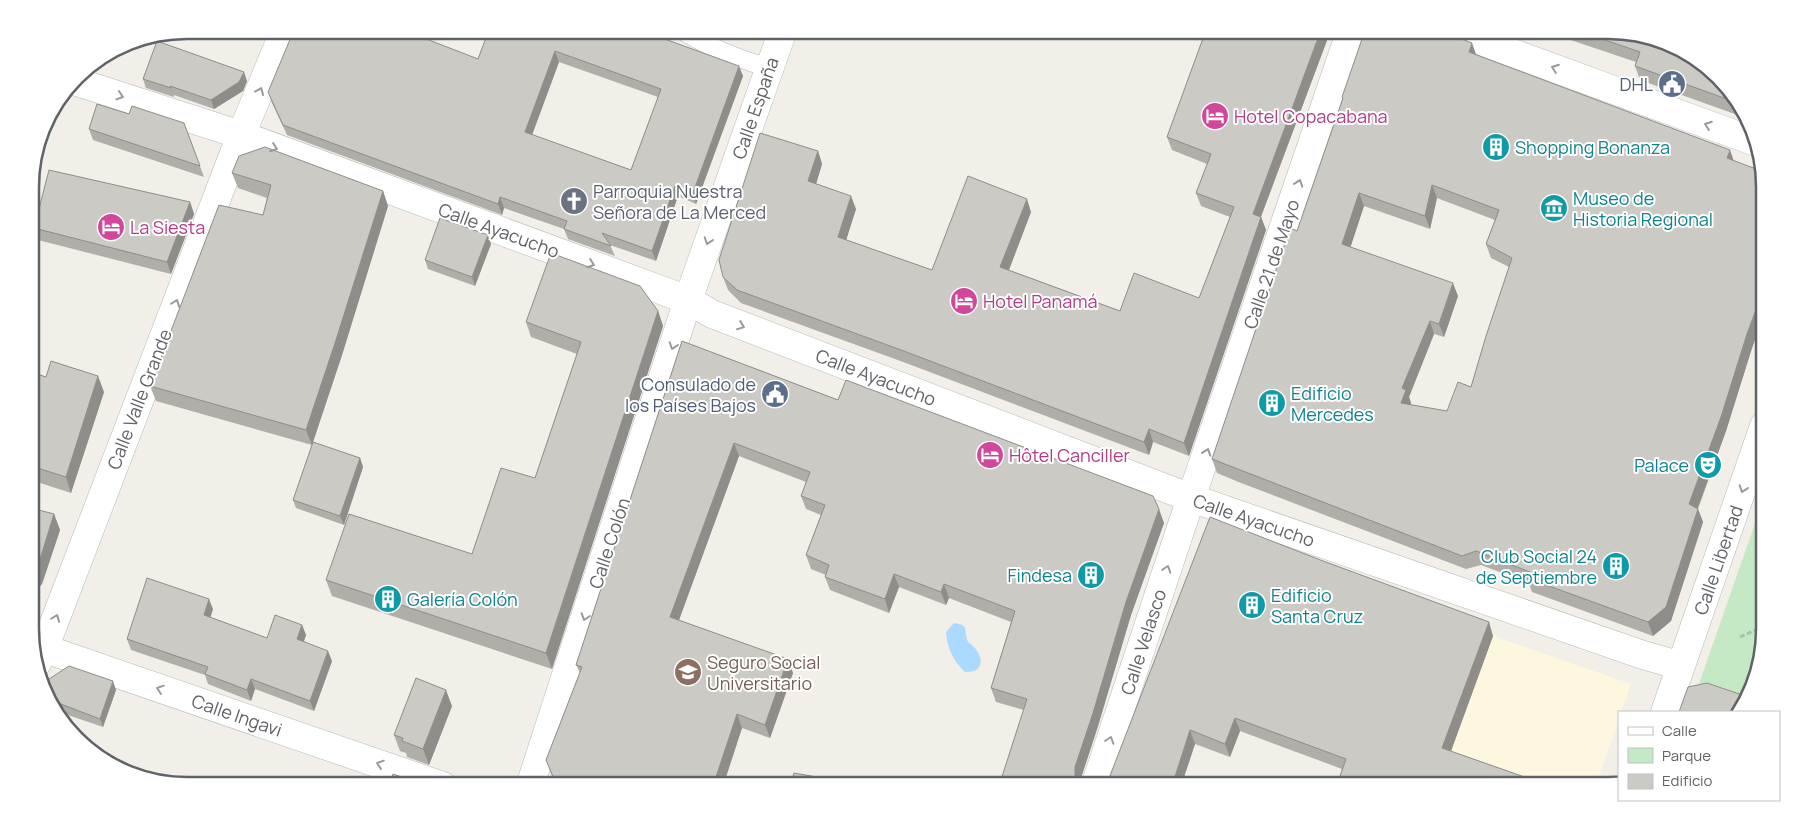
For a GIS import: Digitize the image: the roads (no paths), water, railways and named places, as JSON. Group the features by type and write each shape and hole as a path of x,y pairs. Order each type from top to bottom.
{"street":[{"name":"Calle Valle Grande","path":"40,645 241,135 281,39"},
{"name":"Calle España","path":"688,300 780,39"},
{"name":"Calle 21 de Mayo","path":"1191,498 1348,39"},
{"path":"1475,39 1748,139"},
{"name":"Calle Ayacucho","path":"81,83 241,135 688,300 721,318 1191,498 1631,651 1681,666"},
{"name":"Calle Colón","path":"533,777 688,300"},
{"name":"Calle Libertad","path":"1665,711 1756,449"},
{"name":"Calle Velasco","path":"1098,777 1191,498"},
{"name":"Calle Ingavi","path":"41,653 416,777"}],"lane":[{"path":"696,39 748,62 769,68"}],"water":[{"path":"954,623 964,627 968,642 980,656 981,661 978,669 965,672 954,659 946,632"}],"place":[{"name":"DHL","path":"1672,84"},
{"name":"Hotel Copacabana","path":"1215,116"},
{"name":"Shopping Bonanza","path":"1496,147"},
{"name":"Parroquia Nuestra Señora de La Merced","path":"574,201"},
{"name":"Museo de Historia Regional","path":"1554,208"},
{"name":"La Siesta","path":"111,227"},
{"name":"Hotel Panamá","path":"964,301"},
{"name":"Consulado de los Países Bajos","path":"775,394"},
{"name":"Edificio Mercedes","path":"1272,403"},
{"name":"Hôtel Canciller","path":"990,455"},
{"name":"Palace","path":"1708,465"},
{"name":"Club Social 24 de Septiembre","path":"1616,566"},
{"name":"Findesa","path":"1091,575"},
{"name":"Galería Colón","path":"388,599"},
{"name":"Edificio Santa Cruz","path":"1252,605"},
{"name":"Seguro Social Universitario","path":"688,672"}]}
